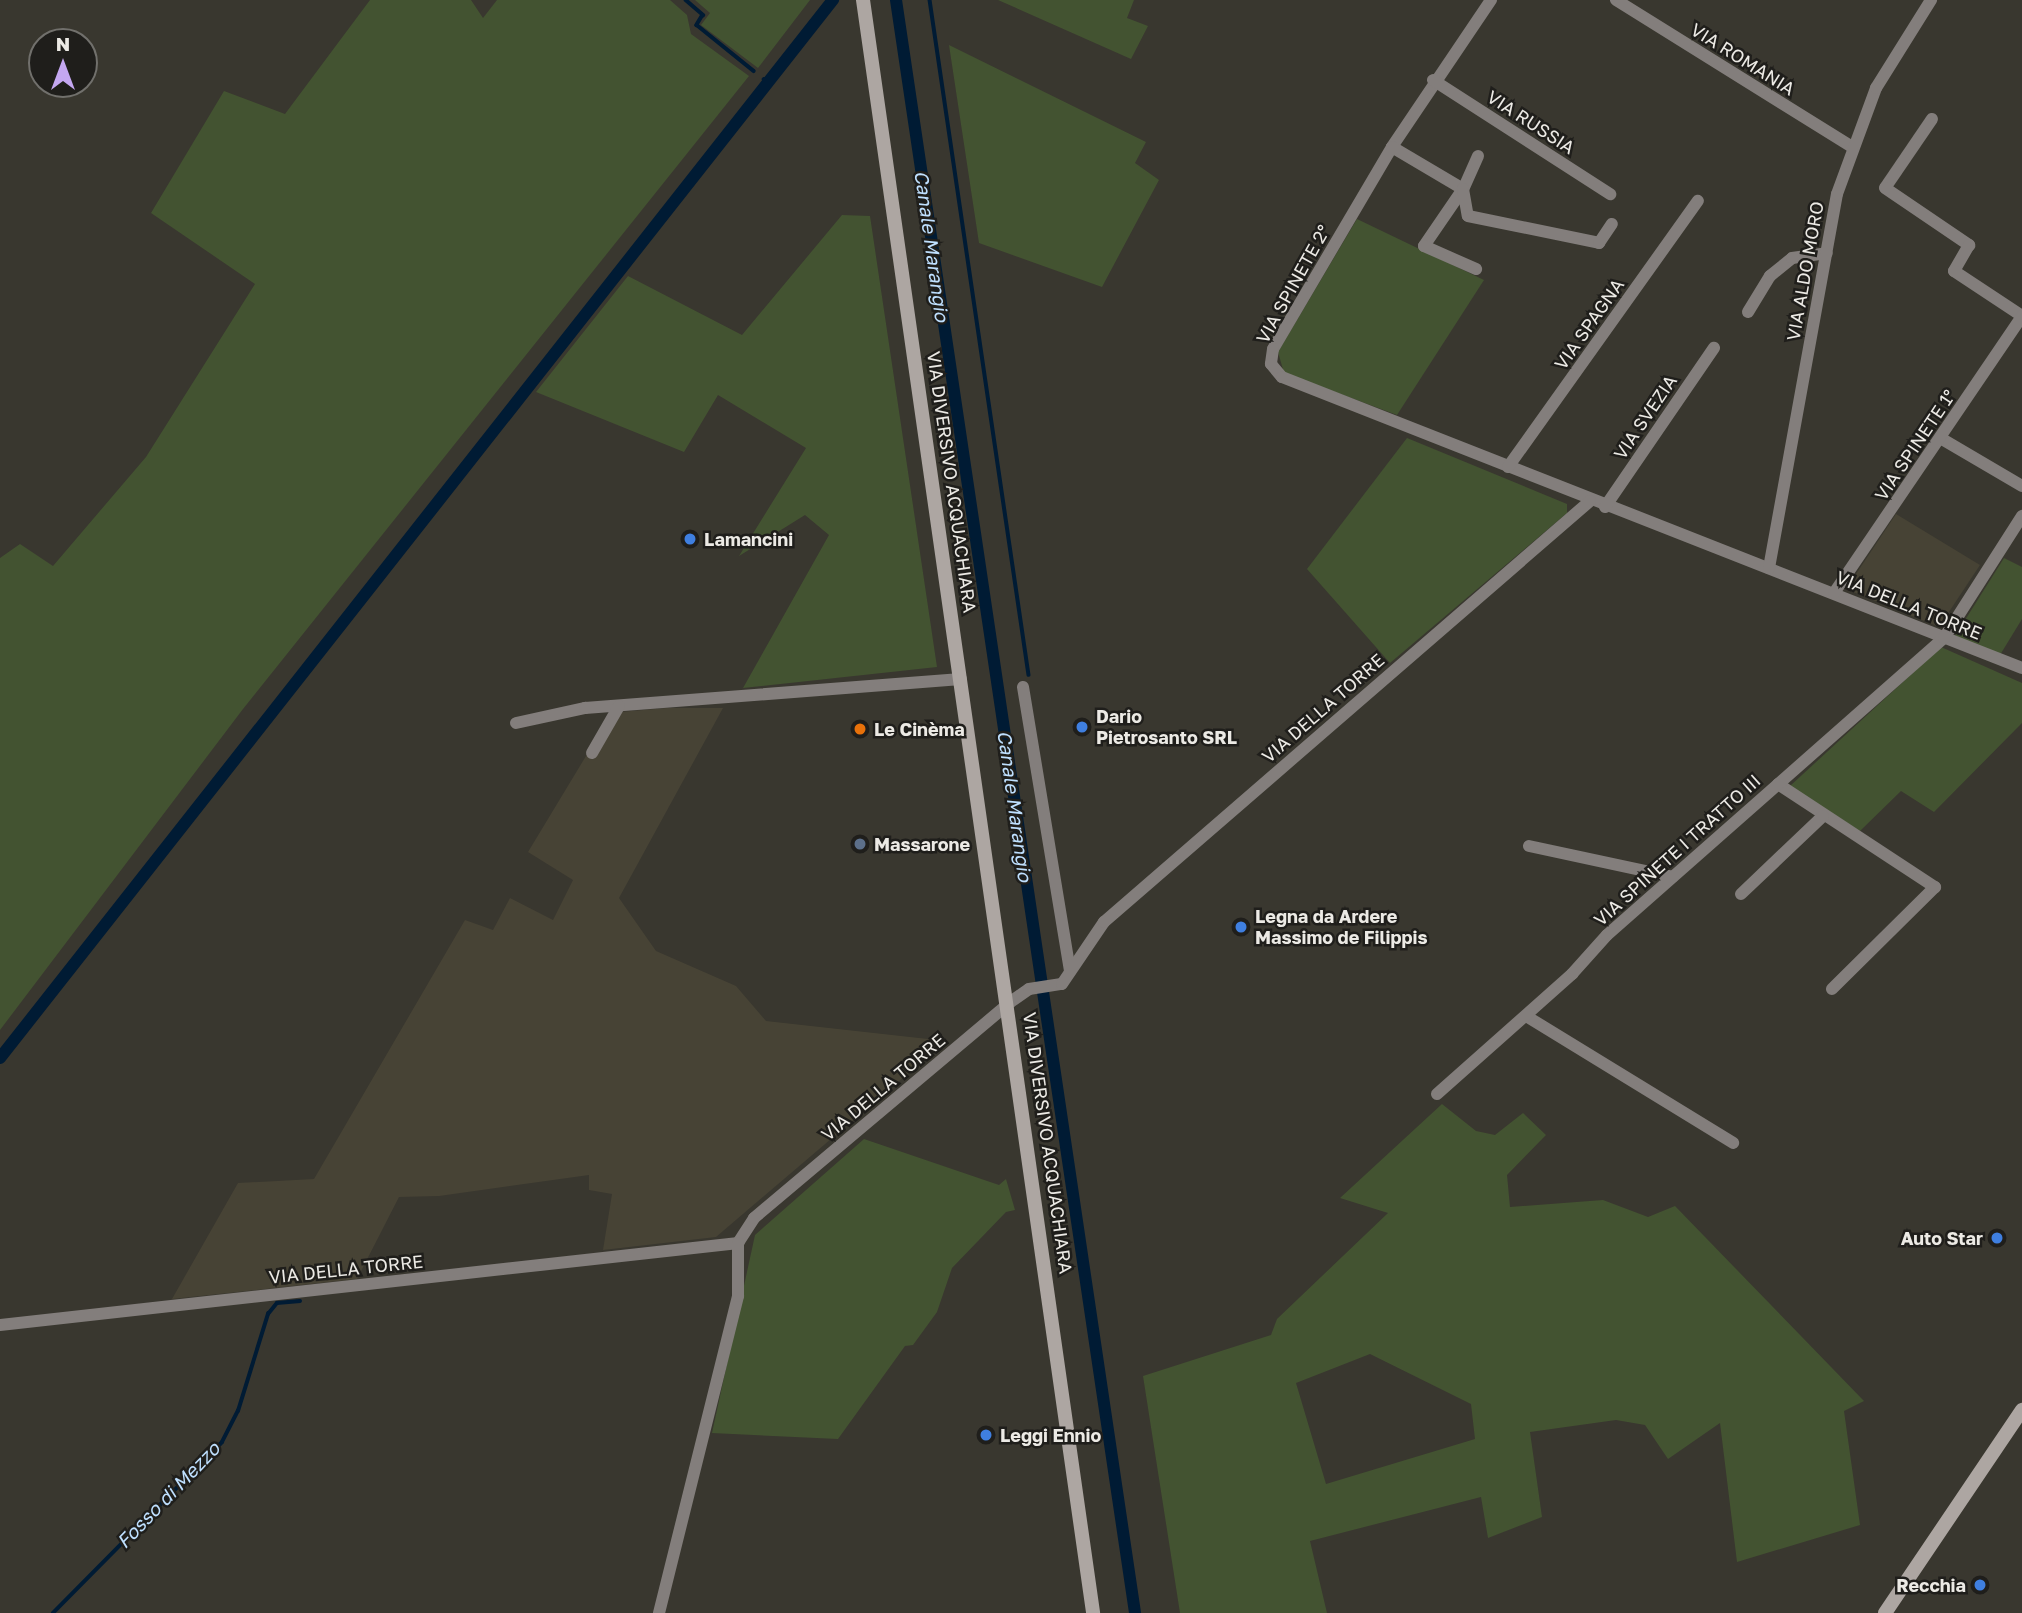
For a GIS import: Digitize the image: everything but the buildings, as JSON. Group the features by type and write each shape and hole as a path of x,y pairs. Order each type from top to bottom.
{"main road":[{"name":"VIA DIVERSIVO ACQUACHIARA","path":"863,0 1009,1003 1093,1613"},
{"path":"1885,1613 2022,1410"}],"street":[{"name":"VIA SPINETE 2°","path":"1491,0 1433,80 1392,147 1273,349 1271,363 1282,377 1590,502"},
{"name":"VIA ROMANIA","path":"1616,0 1852,147"},
{"name":"VIA ALDO MORO","path":"1769,568 1837,194 1852,147 1876,89 1931,0"},
{"name":"VIA RUSSIA","path":"1433,80 1610,194"},
{"path":"1932,119 1885,188 1969,245 1954,271 2022,316"},
{"path":"1392,147 1463,189 1468,216 1599,243 1612,224"},
{"path":"1476,269 1424,246 1463,189 1478,156"},
{"name":"VIA SPAGNA","path":"1508,467 1698,201"},
{"path":"1748,312 1770,276 1792,258 1827,253"},
{"name":"VIA SPINETE 1°","path":"1834,593 1942,439 2022,316"},
{"name":"VIA SVEZIA","path":"1605,507 1714,348"},
{"path":"1942,439 2022,486"},
{"name":"VIA DELLA TORRE","path":"0,1325 738,1243 754,1218 1009,1003 1029,989 1062,984 1104,922 1590,502 1769,568 2022,668"},
{"name":"VIA SPINETE I TRATTO III","path":"1437,1094 1526,1016 1673,877 1944,638 2022,516"},
{"path":"516,723 619,706 961,679"},
{"path":"1023,687 1070,971"},
{"path":"592,753 619,706"},
{"path":"1778,784 1935,887 1832,989"},
{"path":"1741,894 1823,816"},
{"path":"1529,846 1673,877"},
{"path":"1526,1016 1733,1143"},
{"path":"659,1613 738,1296 738,1243"}],"shaded area":[{"path":"1896,514 1980,565 1939,627 1846,589"},
{"path":"667,708 723,708 619,898 656,951 736,986 766,1021 946,1041 716,1237 603,1250 612,1194 589,1190 589,1175 439,1196 399,1197 357,1279 172,1299 238,1183 314,1179 465,920 493,930 510,898 553,920 573,880 528,852 589,751 620,712"}],"green space":[{"path":"370,0 471,0 483,18 497,0 670,0 687,15 691,34 749,76 243,709 0,1030 0,558 20,544 53,566 146,457 255,284 151,213 224,91 285,114"},
{"path":"695,0 810,0 758,68 701,25 710,13"},
{"path":"998,0 1134,0 1127,18 1148,26 1131,59"},
{"path":"949,45 1146,142 1135,163 1159,180 1102,287 979,243"},
{"path":"842,215 870,216 937,667 743,688 829,535 805,515 739,556 806,448 718,395 684,452 536,392 628,276 742,335"},
{"path":"1357,219 1484,280 1397,415 1284,373 1278,352"},
{"path":"1407,438 1567,504 1567,513 1390,663 1307,569"},
{"path":"2004,558 2022,567 2022,619 2000,655 1955,636"},
{"path":"1941,647 2022,683 2022,723 1934,812 1901,791 1860,831 1790,786"},
{"path":"1442,1104 1476,1131 1495,1135 1523,1113 1546,1135 1507,1175 1510,1207 1603,1200 1648,1217 1675,1206 1864,1401 1844,1411 1860,1525 1737,1562 1720,1423 1668,1459 1645,1425 1616,1420 1530,1432 1542,1517 1488,1538 1481,1497 1310,1541 1327,1613 1180,1613 1143,1376 1271,1335 1277,1319 1388,1213 1340,1198","holes":["1370,1354 1471,1404 1475,1439 1326,1484 1296,1383"]},
{"path":"864,1139 999,1185 1006,1179 1015,1210 1006,1212 952,1268 937,1312 913,1345 905,1346 838,1439 712,1433 755,1235"}],"waterway":[{"path":"686,0 703,15 697,25 754,71"},
{"path":"0,1058 833,0"},
{"name":"Canale Marangio","path":"896,0 1135,1613"},
{"path":"930,0 1029,675"},
{"path":"764,79 768,82"},
{"name":"Fosso di Mezzo","path":"53,1613 222,1442 238,1411 268,1314 277,1303 300,1301"}],"place":[{"name":"Lamancini","path":"690,539"},
{"name":"Dario Pietrosanto SRL","path":"1082,727"},
{"name":"Le Cinèma","path":"860,729"},
{"name":"Massarone","path":"860,844"},
{"name":"Legna da Ardere Massimo de Filippis","path":"1241,927"},
{"name":"Auto Star","path":"1997,1238"},
{"name":"Leggi Ennio","path":"986,1435"},
{"name":"Recchia","path":"1980,1585"}]}
